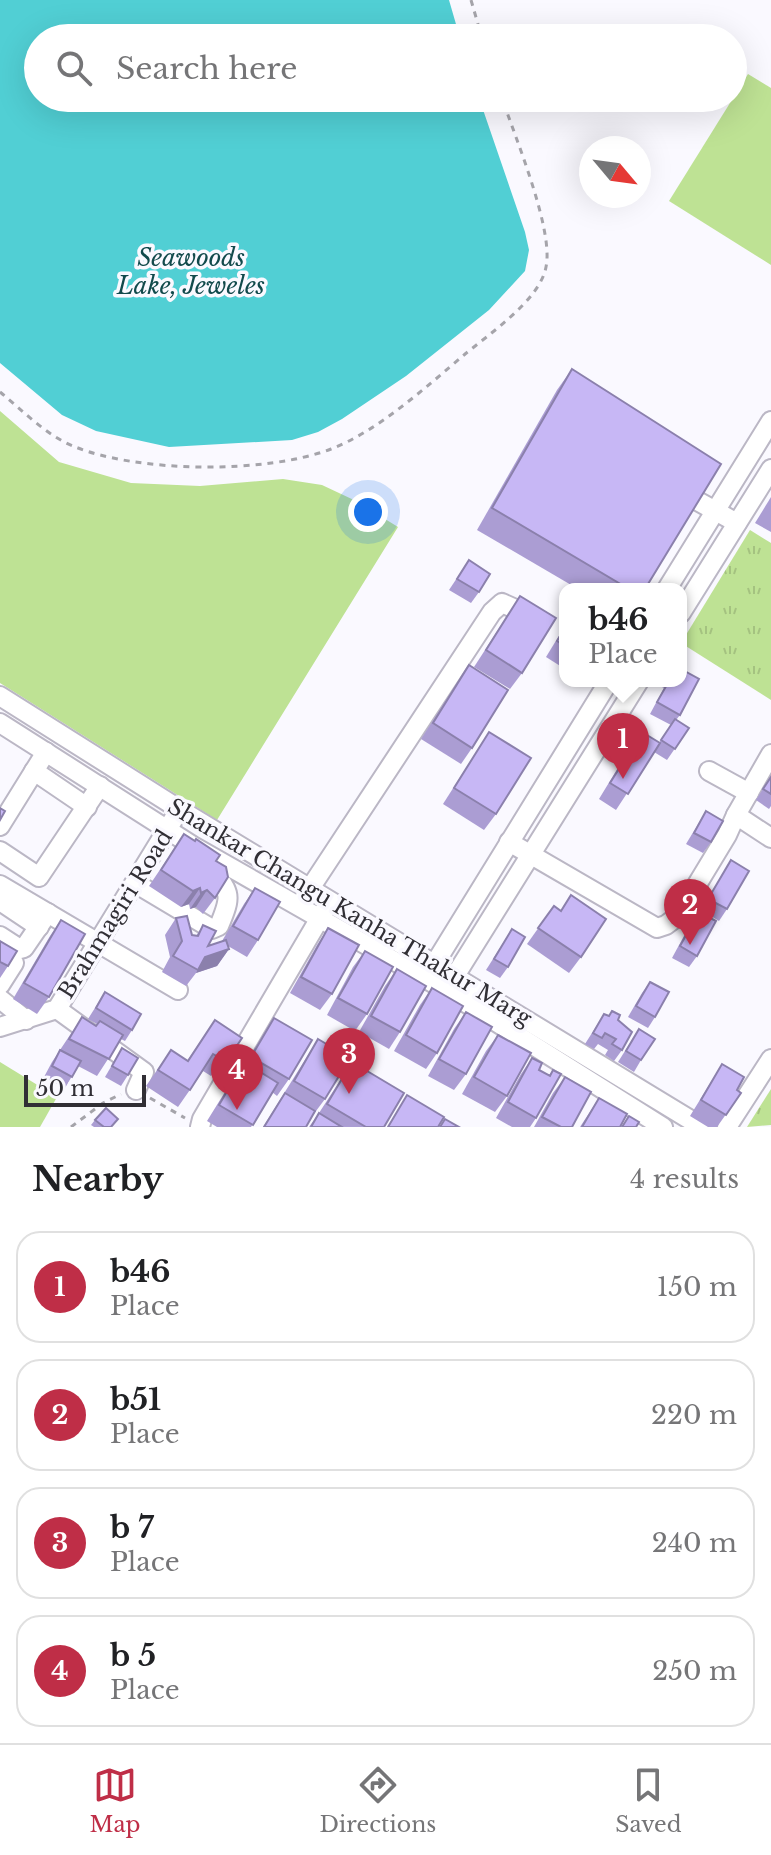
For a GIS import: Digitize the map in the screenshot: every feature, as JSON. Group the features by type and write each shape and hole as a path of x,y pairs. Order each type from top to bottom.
{"street":[{"path":"671,583 771,421"},
{"path":"687,603 771,469"},
{"path":"663,482 737,523"},
{"path":"298,906 498,605 510,605 544,624"},
{"path":"430,971 605,687"},
{"path":"451,983 635,687"},
{"name":"Shankar Changu Kanha Thakur Marg","path":"0,696 311,889 430,971"},
{"name":"Shankar Changu Kanha Thakur Marg","path":"0,723 193,846 319,919 430,971 702,1127"},
{"path":"0,826 46,752"},
{"path":"509,842 657,928 666,925 678,916 771,754"},
{"path":"34,771 87,807"},
{"path":"709,771 749,793"},
{"path":"24,899 100,786"},
{"name":"Brahmagiri Road","path":"0,1027 57,1009 179,809"},
{"path":"736,815 771,838"},
{"path":"135,883 208,928 219,926 226,908 226,886 193,846"},
{"path":"0,851 39,877"},
{"path":"0,885 24,899 44,920"},
{"path":"0,901 97,942 178,990"},
{"path":"194,1123 202,1119 264,1027 330,902"},
{"path":"0,936 20,949 24,948 44,920"},
{"path":"0,951 14,963 0,985"},
{"name":"Shankar Changu Kanha Thakur Marg","path":"451,983 663,1127"},
{"path":"0,999 26,1020"},
{"path":"57,1009 144,1072 136,1090"},
{"path":"727,1127 740,1093 771,1059"}],"path":[{"path":"471,0 478,24"},
{"path":"0,392 70,445 131,463 224,467 284,460 330,449 350,439 415,395 508,319 530,296 546,271 549,250 541,215 507,112"},
{"path":"71,1127 103,1103 136,1090 194,1123"}],"green space":[{"path":"747,76 771,88 771,265 669,201 724,112 747,112"},
{"path":"0,411 59,462 131,483 200,486 283,479 322,485 356,501 398,527 217,820 0,683"},
{"path":"750,530 771,543 771,700 687,647 687,633"},
{"path":"0,1062 57,1097 40,1127 0,1127"},
{"path":"771,1089 771,1125 747,1127"}],"water":[{"name":"Seawoods Lake, Jeweles","path":"0,0 449,0 456,24 24,24 24,112 484,112 529,250 525,271 489,310 406,376 342,419 318,432 292,440 169,447 96,431 62,415 0,363"}],"building":[{"path":"572,369 721,464 649,583 619,583 492,508"},
{"path":"469,560 490,574 479,592 457,579"},
{"path":"520,596 556,618 522,673 486,650"},
{"path":"469,665 508,690 472,748 433,723"},
{"path":"687,672 699,679 680,715 657,702 666,687 687,687"},
{"path":"675,719 689,728 675,749 661,740"},
{"path":"489,732 531,758 496,814 454,788"},
{"path":"642,732 660,743 628,794 610,783"},
{"path":"771,777 771,794 763,789"},
{"path":"706,811 723,821 711,842 694,833"},
{"path":"184,834 220,855 216,861 226,867 228,877 215,898 207,890 201,893 200,888 193,891 161,870"},
{"path":"731,860 749,871 727,909 708,899"},
{"path":"255,888 280,902 258,940 233,926"},
{"path":"571,895 606,919 581,957 538,928 554,906 561,911"},
{"path":"699,912 716,921 697,956 680,946"},
{"path":"187,916 192,935 198,936 203,925 216,931 208,946 226,940 229,949 205,957 198,970 173,956 182,941 176,918"},
{"path":"61,920 85,934 49,997 24,983"},
{"path":"328,928 359,945 332,994 301,977"},
{"path":"512,929 525,937 508,967 494,959"},
{"path":"0,941 17,951 8,966 0,962"},
{"path":"365,951 393,967 367,1014 338,998"},
{"path":"397,969 426,986 400,1032 371,1016"},
{"path":"650,982 669,992 655,1017 636,1006"},
{"path":"432,988 463,1006 437,1053 406,1035"},
{"path":"105,992 141,1014 132,1030 96,1008"},
{"path":"612,1011 620,1015 618,1020 632,1032 622,1050 612,1044 616,1039 605,1033 602,1038 593,1033 604,1014 609,1016"},
{"path":"466,1012 492,1027 466,1074 439,1059"},
{"path":"82,1017 96,1026 100,1021 123,1035 109,1059 69,1039"},
{"path":"274,1018 312,1040 289,1079 251,1057"},
{"path":"215,1020 242,1038 234,1050 230,1048 222,1059 213,1054 190,1090 158,1070 171,1050 188,1061"},
{"path":"639,1029 655,1039 641,1060 626,1051"},
{"path":"498,1035 531,1053 507,1096 474,1077"},
{"path":"318,1039 350,1058 325,1099 294,1081"},
{"path":"122,1048 138,1058 128,1075 112,1066"},
{"path":"60,1050 81,1061 72,1077 52,1066"},
{"path":"532,1058 542,1063 539,1070 550,1076 553,1070 561,1074 536,1118 508,1102"},
{"path":"244,1062 278,1083 253,1125 219,1105"},
{"path":"352,1062 404,1093 384,1127 366,1127 327,1104"},
{"path":"722,1064 744,1077 737,1090 741,1093 726,1115 701,1100"},
{"path":"565,1077 591,1092 572,1127 561,1127 542,1117"},
{"path":"285,1093 315,1111 306,1127 264,1127"},
{"path":"407,1095 444,1117 438,1127 388,1127"},
{"path":"599,1098 627,1114 620,1127 582,1127"},
{"path":"106,1108 118,1119 111,1127 104,1127 95,1120"},
{"path":"319,1113 342,1127 311,1127"},
{"path":"629,1116 639,1122 636,1127 622,1127"},
{"path":"445,1119 459,1127 440,1127"}],"place":[{"name":"b46","path":"623,779"},
{"name":"b51","path":"690,945"},
{"name":"b 7","path":"349,1094"},
{"name":"b 5","path":"237,1110"}]}
